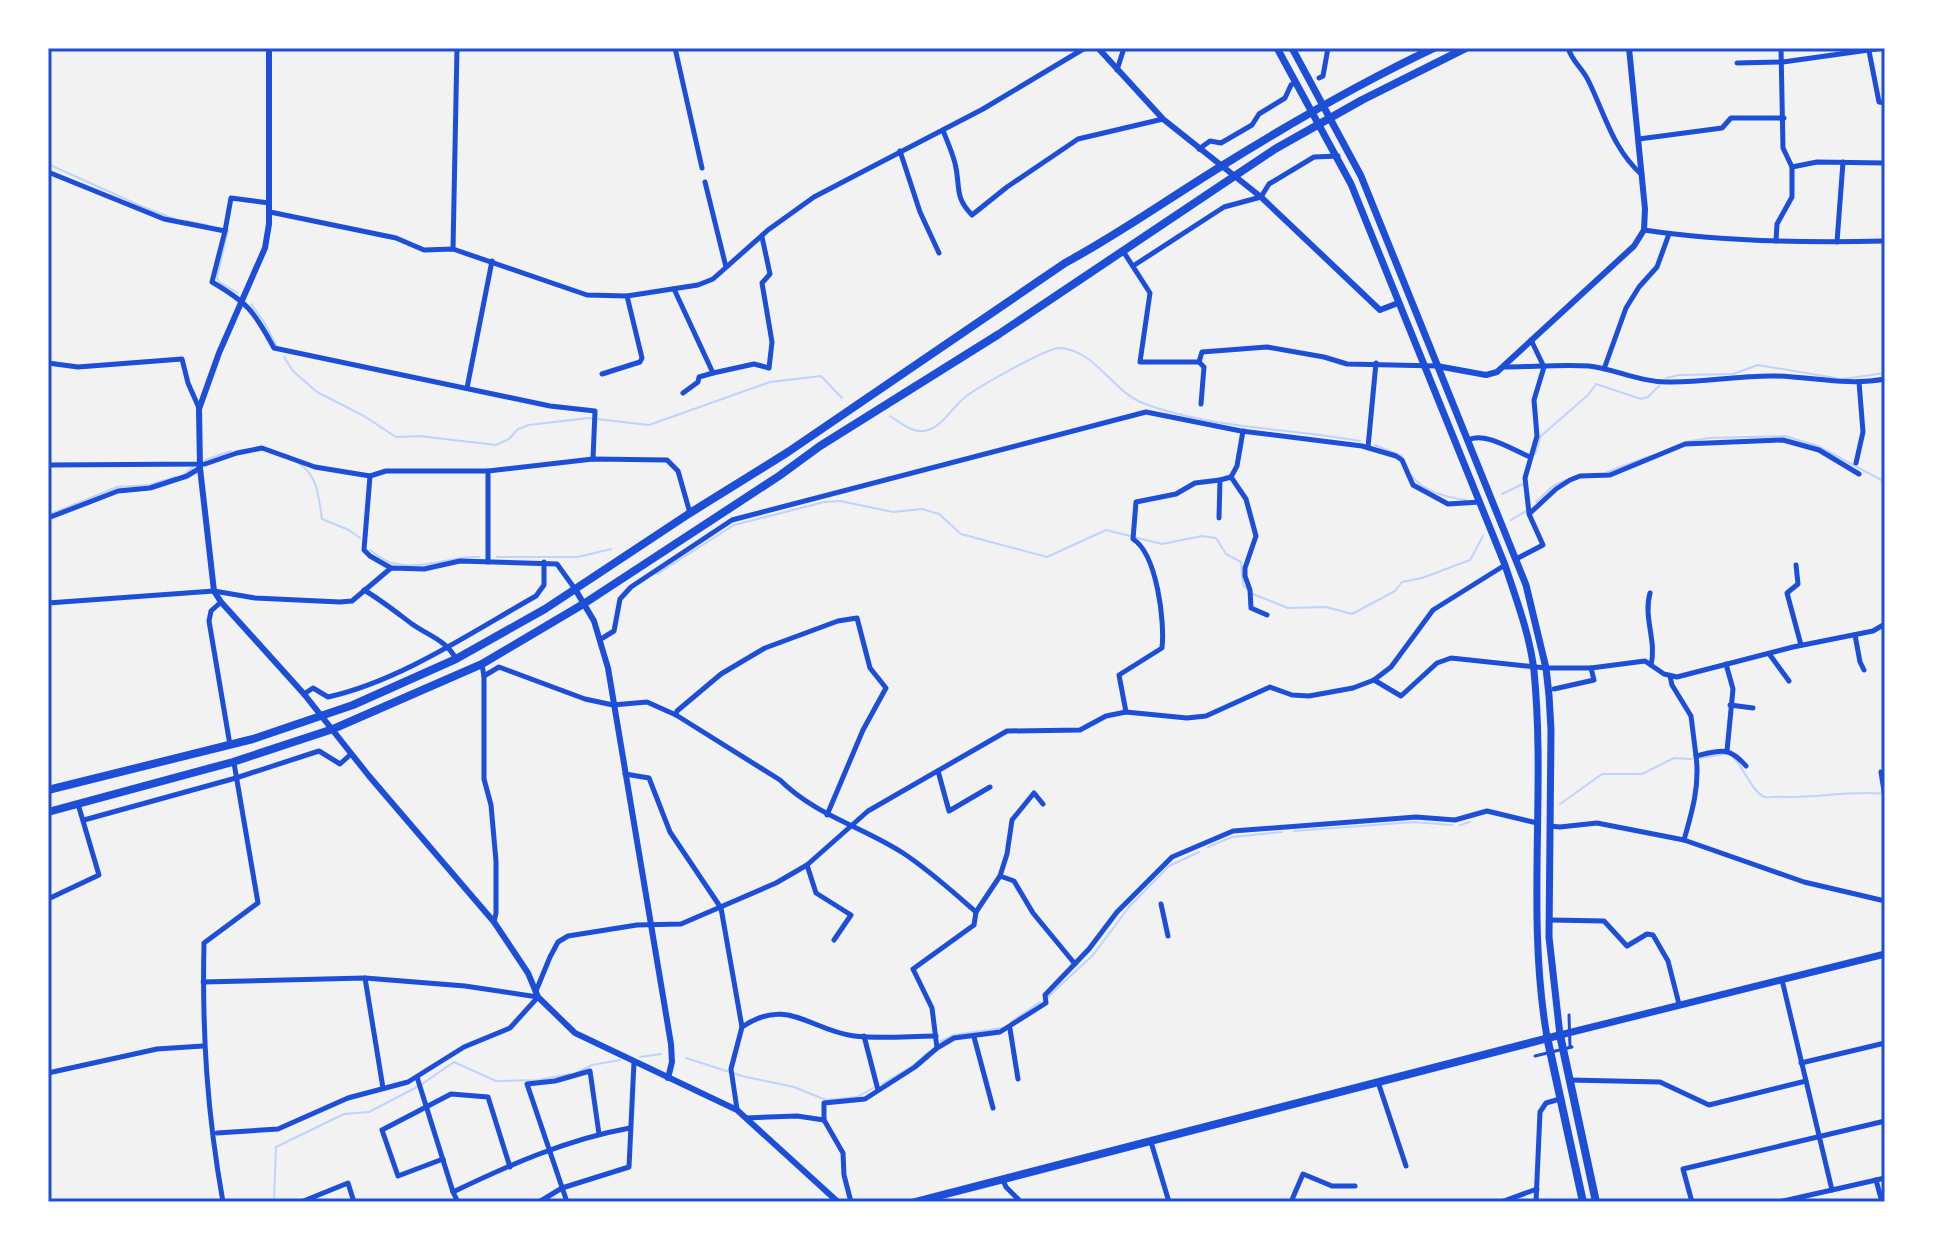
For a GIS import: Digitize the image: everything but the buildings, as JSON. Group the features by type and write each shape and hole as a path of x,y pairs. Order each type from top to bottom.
{"highway":[{"path":"48,812 233,762 333,729 482,664 585,603 779,476 831,438 1051,300 1234,177 1331,117 1466,48"},
{"path":"48,790 230,745 321,716 456,659 575,589 788,452 1065,263 1313,112 1429,49"},
{"path":"915,1202 1560,1035 1596,1202"},
{"path":"1547,1037 1583,1202"}],"main road":[{"path":"1277,48 1338,156 1480,502 1523,621 1534,667 1538,956 1547,1037"},
{"path":"1292,48 1325,105 1376,209 1526,585 1546,668 1551,730 1549,937 1560,1035 1885,954"}],"street":[{"path":"269,48 270,212 265,248 219,353 199,409 200,466 214,591 494,922 528,973 537,994 575,1033 737,1110 838,1202"},
{"path":"453,249 457,48"},
{"path":"675,48 702,168"},
{"path":"270,212 396,238 424,250 453,249 575,292 627,296 698,285 713,279 814,197 983,109 1085,48"},
{"path":"1098,48 1163,119 1261,197 1380,310 1398,303"},
{"path":"1117,71 1124,48"},
{"path":"1319,78 1323,76 1328,48"},
{"path":"1568,48 1572,60 1588,79 1616,145 1642,176"},
{"path":"1199,362 1202,352 1267,347 1347,364 1437,366 1486,375 1503,367 1634,246 1644,230 1639,139 1629,48"},
{"path":"1776,241 1777,224 1792,197 1792,167 1783,148 1781,48"},
{"path":"1737,63 1783,62 1831,51 1883,48"},
{"path":"1869,51 1879,102 1885,103"},
{"path":"1199,149 1210,141 1221,143 1252,125 1259,114 1285,98 1291,85 1297,81"},
{"path":"1639,139 1722,128 1731,118 1784,118"},
{"path":"943,130 956,168 956,189 965,209 972,215 1078,139 1163,119"},
{"path":"900,151 920,212 939,253"},
{"path":"1133,266 1224,207 1261,197 1269,184 1314,157 1338,156"},
{"path":"1792,167 1817,162 1885,163"},
{"path":"1837,242 1843,162"},
{"path":"48,172 164,219 225,231"},
{"path":"705,182 727,268"},
{"path":"269,203 231,198 212,282 242,299 261,322 274,348 550,406 595,411 593,459"},
{"path":"1644,230 1776,241 1885,241"},
{"path":"1604,369 1626,308 1657,267 1669,234"},
{"path":"683,393 698,382 699,377 754,364 769,368 772,342 762,283 770,274 762,237"},
{"path":"1123,250 1150,293 1140,362 1199,362 1204,367 1201,404"},
{"path":"467,388 492,261"},
{"path":"674,289 713,373"},
{"path":"602,374 640,362 642,358 627,296"},
{"path":"1516,559 1543,545 1529,514 1525,478 1537,436 1534,400 1544,367 1531,340"},
{"path":"48,363 78,367 182,359 199,409"},
{"path":"1368,447 1376,363"},
{"path":"1503,367 1588,366 1665,383 1753,375 1859,382 1885,379"},
{"path":"1856,463 1863,432 1859,382"},
{"path":"601,639 614,631 620,599 631,587 732,520 1146,412 1243,431 1368,447 1402,460 1413,485 1448,504 1480,502"},
{"path":"1126,712 1119,675 1162,648 1163,639 1161,605 1151,570 1143,549 1133,539 1136,502 1176,494 1195,483 1231,477 1237,466 1243,431"},
{"path":"1467,440 1483,437 1530,457"},
{"path":"1529,514 1556,489 1580,476 1610,475 1685,444 1783,440 1819,450 1859,474"},
{"path":"48,518 118,491 150,488 187,476 205,464 262,448 315,467 370,476 386,471 488,471 593,459 667,460 678,471 690,513"},
{"path":"48,465 200,466"},
{"path":"488,471 488,562"},
{"path":"370,476 364,550 370,556 391,568 424,569 460,561 557,564 585,603 601,639 653,925 671,1044 672,1062 668,1078"},
{"path":"1231,477 1246,499 1256,536 1245,568 1251,608 1267,615"},
{"path":"1219,518 1220,480"},
{"path":"304,694 313,688 328,697 342,694 415,664 536,596 544,585 544,562"},
{"path":"217,1133 278,1129 348,1098 417,1077 464,1047 510,1028 537,994 558,942 568,936 637,925 681,924 776,883 807,865 868,811 1007,731 1080,730 1106,716 1126,712 1187,718 1206,716 1270,687 1292,695 1309,696 1353,688 1374,680 1391,667 1433,610 1505,565"},
{"path":"1796,565 1798,584 1787,593 1801,645"},
{"path":"48,603 214,591 255,598 352,601 391,568"},
{"path":"364,590 449,645 456,659"},
{"path":"1650,593 1646,609 1654,653 1651,665"},
{"path":"221,602 211,611 209,621 230,745"},
{"path":"676,715 721,674 765,648 838,621 857,618 870,668 886,688 863,730 827,815"},
{"path":"1374,680 1401,696 1437,663 1451,658 1546,668 1591,668 1645,661 1677,677 1801,645 1873,631 1885,624"},
{"path":"1855,635 1864,670"},
{"path":"1770,655 1789,681"},
{"path":"482,664 484,779 491,805 496,861 494,922"},
{"path":"1726,664 1733,689 1727,751"},
{"path":"484,676 499,667 551,688 613,705 647,702 676,715 780,780 791,792 827,815 903,853 976,912"},
{"path":"1554,689 1594,680 1591,668"},
{"path":"1670,676 1672,685 1691,716 1698,772 1684,840"},
{"path":"1730,705 1753,708"},
{"path":"84,820 236,778 319,751 340,764 351,754"},
{"path":"1696,756 1727,751 1736,754 1746,766"},
{"path":"223,1202 210,1131 203,1046 204,943 258,903 233,762"},
{"path":"938,771 949,811 990,787"},
{"path":"1881,772 1884,795"},
{"path":"625,774 649,778 670,832 721,908 742,1027 732,1075 737,1110"},
{"path":"937,1048 932,1008 913,969 974,925 976,912 1000,876 1012,820 1034,793 1043,804"},
{"path":"48,899 99,875 78,804"},
{"path":"851,1202 844,1175 843,1153 824,1120 824,1103 859,1101 915,1067 954,1038 1010,1029 1046,1003 1045,995 1117,912 1172,857 1233,831 1416,817 1455,820 1487,811 1538,824"},
{"path":"1549,826 1597,823 1684,840 1804,882 1885,901"},
{"path":"807,865 816,893 851,915 834,940"},
{"path":"1000,876 1014,881 1033,913 1075,964"},
{"path":"1161,904 1168,936"},
{"path":"1550,920 1604,921 1627,946 1647,934 1653,935 1668,961 1679,1004"},
{"path":"203,982 365,978 537,994"},
{"path":"365,978 383,1088"},
{"path":"1782,980 1832,1190"},
{"path":"742,1027 757,1016 781,1013 839,1032 864,1036 936,1036"},
{"path":"1535,1056 1571,1047 1569,1015"},
{"path":"1010,1029 1018,1079"},
{"path":"864,1036 878,1090"},
{"path":"974,1037 993,1108"},
{"path":"1801,1063 1885,1043"},
{"path":"48,1073 157,1049 203,1046"},
{"path":"539,1202 562,1188 629,1167 634,1062"},
{"path":"567,1202 527,1084 555,1081 590,1071 599,1134"},
{"path":"417,1077 458,1202"},
{"path":"1568,1080 1660,1082 1709,1105 1806,1081"},
{"path":"1378,1082 1406,1166"},
{"path":"443,1159 398,1176 382,1130 451,1094 488,1097 510,1167"},
{"path":"1536,1202 1540,1112 1546,1103 1560,1099"},
{"path":"745,1118 797,1116 824,1120"},
{"path":"1692,1202 1683,1169 1885,1121"},
{"path":"453,1192 551,1150 599,1134 630,1128"},
{"path":"1150,1141 1169,1202"},
{"path":"1291,1202 1303,1174 1332,1186 1355,1186"},
{"path":"1779,1202 1802,1200 1885,1178"},
{"path":"1876,1179 1882,1202"},
{"path":"1003,1180 1021,1202"},
{"path":"301,1202 348,1183 354,1202"},
{"path":"1501,1202 1537,1189"}],"waterway":[{"path":"48,164 175,219"},
{"path":"186,221 207,225"},
{"path":"228,230 217,277 219,282 238,293"},
{"path":"251,304 276,345"},
{"path":"890,416 913,430 928,430 982,386 1060,348 1084,356 1123,391 1145,404 1225,423 1360,441"},
{"path":"284,357 293,371 317,392 364,416 396,437 419,436 496,445 529,425 588,418 649,425 770,382 821,376 842,398"},
{"path":"1666,378 1733,374 1758,365 1836,378"},
{"path":"1843,379 1885,373"},
{"path":"1535,454 1541,436 1588,395 1596,384 1641,399 1648,397 1660,385"},
{"path":"1685,442 1709,438 1785,436 1818,446 1885,482"},
{"path":"1375,445 1402,456"},
{"path":"205,460 231,451"},
{"path":"1607,472 1650,456"},
{"path":"298,463 314,481 322,519 360,538"},
{"path":"185,474 193,467"},
{"path":"1412,476 1429,490 1466,500"},
{"path":"48,515 117,487 149,485 175,477"},
{"path":"1536,502 1553,486 1566,480"},
{"path":"1502,494 1523,484"},
{"path":"657,574 734,525 824,502 840,501 893,512 922,509 939,514 961,534 1047,557 1106,530 1162,544 1202,536 1216,538 1226,554 1241,562 1243,585 1248,590"},
{"path":"1511,520 1526,511"},
{"path":"1253,594 1288,608 1326,607 1352,614 1395,591 1402,582 1470,560 1483,536"},
{"path":"497,557 578,557 611,549"},
{"path":"370,550 386,561 403,565 479,557"},
{"path":"1700,758 1725,754"},
{"path":"1560,804 1602,774 1642,774 1674,758 1692,759"},
{"path":"1734,758 1756,790 1765,797 1884,794"},
{"path":"1294,831 1414,822 1452,825"},
{"path":"1460,825 1470,822"},
{"path":"1208,847 1232,837 1282,832"},
{"path":"1048,997 1093,955 1129,907 1169,866 1199,852"},
{"path":"1011,1022 1040,1002"},
{"path":"941,1041 954,1035 1002,1028"},
{"path":"882,1084 911,1067 930,1051"},
{"path":"640,1057 661,1054"},
{"path":"686,1058 742,1076 794,1087 826,1100 857,1097 873,1088"},
{"path":"576,1073 592,1065 620,1060"},
{"path":"422,1084 454,1062 496,1081 538,1080 570,1074"},
{"path":"274,1202 276,1147 344,1114 369,1112 417,1087"}]}
